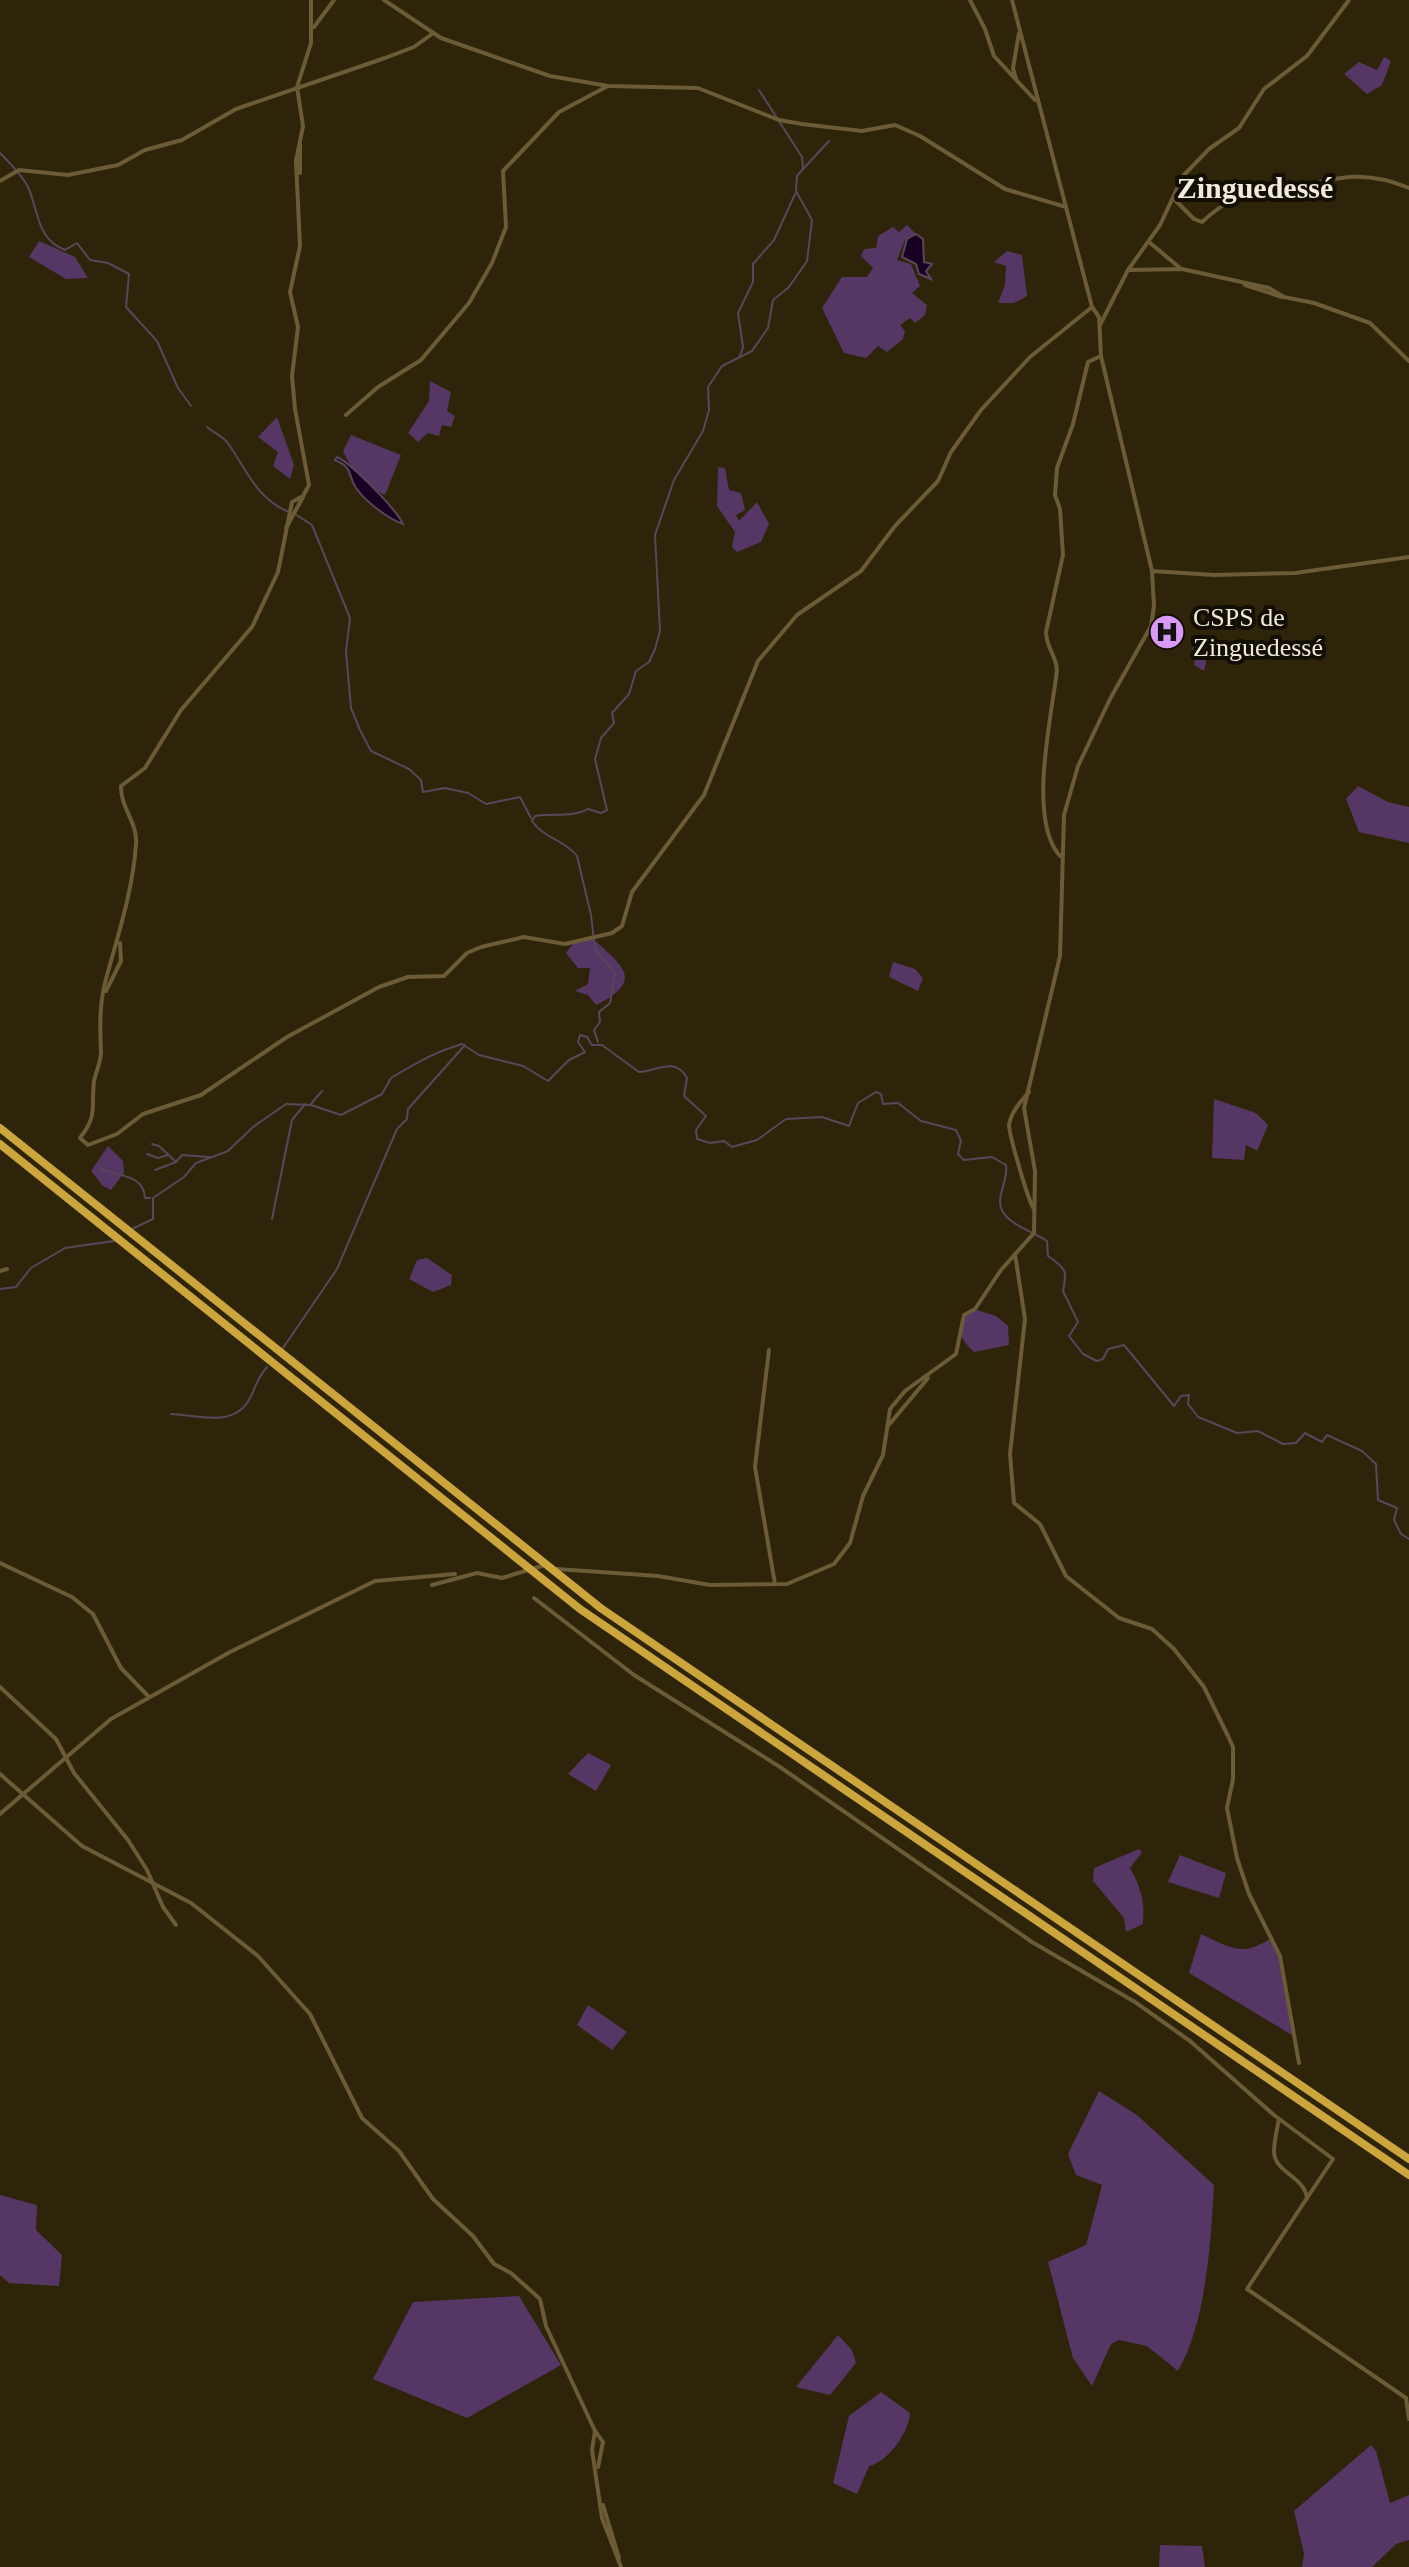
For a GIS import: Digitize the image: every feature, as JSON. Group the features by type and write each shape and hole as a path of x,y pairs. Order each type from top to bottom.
{"highway":[{"path":"0,1128 543,1565 662,1651 1409,2159"},
{"path":"0,1144 532,1572 665,1669 1409,2175"}],"street":[{"path":"311,0 313,28 297,87 303,111 296,161 300,246 290,292 298,327 292,376 309,485 304,495 292,502 278,572 252,627 181,710 145,768 121,786 136,841 134,877 122,912 121,961 103,996 94,1120 80,1138 88,1145 117,1134 143,1114 201,1095 287,1037 379,987 408,977 444,976 473,949 524,937 565,944 612,933 626,919 632,892 704,795 733,730 743,694 758,661 797,615 861,571 895,526 938,481 951,452 981,410 1030,357 1092,307"},
{"path":"313,28 334,0"},
{"path":"384,0 432,34 550,76 608,86 698,88 779,120 802,124 862,131 895,125 920,136 1005,189 1066,207"},
{"path":"970,0 994,56 1036,102"},
{"path":"432,1585 477,1573 502,1578 532,1572 543,1565 710,1585 787,1584 814,1574 843,1554 853,1535 863,1496 883,1455 890,1409 905,1391 956,1354 964,1315 975,1309 1034,1233 1035,1171 1024,1108 1060,956 1064,815 1078,766 1108,701 1151,626 1152,571 1101,356 1100,325 1092,307 1036,102 1012,0"},
{"path":"1100,325 1128,270 1149,242 1183,176 1209,149 1239,128 1264,89 1302,61 1349,0"},
{"path":"1017,81 1013,68 1019,27"},
{"path":"0,181 19,170 68,175 118,165 145,150 182,140 236,109 414,47 432,34"},
{"path":"346,415 378,387 421,360 469,303 492,263 506,227 503,171 559,112 608,86"},
{"path":"1173,198 1196,222 1202,222 1233,198 1277,192 1334,177 1362,174 1409,188"},
{"path":"1149,242 1182,269"},
{"path":"1128,270 1182,269 1269,288 1284,297 1314,303 1370,323 1409,361"},
{"path":"1061,857 1050,840 1043,772 1057,670 1046,632 1063,555 1055,495 1057,468 1073,424 1088,362 1101,356"},
{"path":"1152,571 1214,575 1295,573 1409,557"},
{"path":"1030,1090 1009,1124 1024,1193 1035,1211"},
{"path":"1015,1254 1025,1319 1010,1454 1014,1503 1040,1524 1066,1576 1119,1618 1152,1629 1174,1649 1204,1687 1233,1747 1233,1779 1227,1808 1237,1858 1249,1894 1280,1956 1299,2063"},
{"path":"0,1271 7,1269"},
{"path":"769,1350 755,1467 775,1584"},
{"path":"886,1428 933,1372"},
{"path":"0,1563 70,1596 93,1614 121,1668 148,1696"},
{"path":"0,1814 111,1719 148,1696 358,1588 398,1577 455,1574"},
{"path":"534,1598 634,1675 792,1775 1032,1942 1135,2002 1190,2041 1279,2119 1333,2159 1247,2289 1406,2398 1409,2419"},
{"path":"0,1687 46,1726 99,1807 128,1840 163,1907 176,1925"},
{"path":"0,1774 82,1846 191,1903 258,1956 310,2014 362,2118 399,2151 433,2199 473,2236 494,2264 534,2291 595,2431 603,2442 597,2469"},
{"path":"1279,2119 1274,2152 1277,2162 1301,2182 1307,2198"},
{"path":"595,2431 592,2450 601,2502 609,2541 621,2567"}],"shaded area":[{"path":"1384,57 1391,61 1382,85 1367,94 1344,74 1359,62 1377,70"},
{"path":"907,225 916,234 905,240 897,260 911,264 920,286 912,293 927,305 925,315 915,323 910,318 900,325 905,331 903,339 887,352 878,346 866,358 844,353 822,308 842,277 867,277 873,268 861,256 864,249 876,248 878,236 893,227 899,232"},
{"path":"916,234 923,239 924,262 932,264 926,271 931,279 919,274 916,264 902,257 907,239"},
{"path":"39,241 75,257 88,278 66,279 29,257"},
{"path":"1007,251 1022,255 1027,296 1014,303 998,303 1005,285 1006,266 994,262"},
{"path":"430,381 451,392 447,411 455,416 451,427 442,425 439,436 428,433 418,442 408,433 429,401"},
{"path":"277,417 294,465 290,479 273,466 278,452 258,437"},
{"path":"351,435 401,455 385,495 366,483 346,458 343,451"},
{"path":"337,457 373,487 403,524 365,499 356,488 348,469 335,460"},
{"path":"718,467 725,468 729,490 741,493 745,510 736,515 739,521 757,502 769,524 761,542 737,552 732,547 735,532 717,506"},
{"path":"1197,640 1210,644 1204,671 1194,665 1196,654 1192,649"},
{"path":"1358,786 1388,802 1409,807 1409,843 1359,832 1346,799"},
{"path":"591,937 619,964 625,980 612,996 596,1005 588,995 575,991 588,984 590,968 578,968 566,953 573,944"},
{"path":"893,962 915,969 923,978 918,991 889,977"},
{"path":"1214,1099 1256,1113 1268,1125 1257,1151 1246,1145 1244,1160 1212,1158"},
{"path":"108,1146 123,1161 124,1173 111,1190 103,1186 91,1171"},
{"path":"427,1258 452,1275 451,1285 433,1292 409,1279 417,1260"},
{"path":"974,1309 996,1316 1008,1326 1009,1345 974,1352 963,1339 960,1327 964,1315"},
{"path":"588,1753 611,1765 596,1791 568,1774"},
{"path":"1139,1849 1142,1852 1130,1868 1141,1895 1143,1924 1126,1932 1124,1918 1093,1881 1094,1868"},
{"path":"1180,1855 1226,1873 1219,1898 1168,1882"},
{"path":"1201,1934 1237,1949 1253,1947 1273,1937 1289,1999 1292,2035 1189,1973"},
{"path":"588,2005 627,2032 612,2050 577,2025"},
{"path":"1099,2091 1137,2115 1214,2185 1209,2256 1201,2306 1178,2371 1147,2346 1119,2340 1111,2344 1092,2386 1073,2358 1048,2262 1086,2245 1102,2185 1076,2175 1068,2154"},
{"path":"0,2195 37,2205 36,2230 62,2255 59,2286 9,2283 0,2275"},
{"path":"519,2296 561,2365 467,2418 373,2379 413,2302"},
{"path":"838,2335 852,2350 856,2363 830,2395 796,2387"},
{"path":"881,2392 910,2413 909,2421 890,2452 869,2466 857,2494 833,2483 849,2416"},
{"path":"1371,2445 1376,2451 1390,2503 1409,2495 1409,2540 1396,2544 1372,2567 1302,2567 1304,2554 1294,2511"},
{"path":"1160,2545 1202,2546 1205,2567 1159,2567"}],"waterway":[{"path":"598,1042 594,1030 600,1022 599,1012 610,1003 615,973 595,949 591,915 577,856 532,821 535,816 569,814 588,809 601,813 607,810 595,759 601,738 614,723 612,713 629,694 636,671 649,662 655,649 660,631 655,535 674,480 703,431 709,410 708,387 722,366 752,351 768,328 773,300 789,287 807,261 812,220 796,191 797,176 803,169 802,157 759,90"},
{"path":"803,169 829,141"},
{"path":"0,153 25,182 43,232 49,239 65,250 77,243 90,260 108,263 129,274 126,307 157,341 178,388 191,406"},
{"path":"740,356 743,347 738,313 753,282 753,264 774,240 796,192"},
{"path":"207,427 227,442 260,491 289,512"},
{"path":"295,514 312,525 350,618 346,651 351,708 371,751 409,769 421,780 423,792 445,788 468,793 486,804 520,797 531,818"},
{"path":"132,1229 153,1219 153,1198 184,1177 196,1163 228,1151 253,1127 286,1104 311,1105 341,1115 382,1094 391,1078 462,1044 479,1055 523,1066 548,1081 569,1060 585,1052 578,1042 580,1035 587,1037 592,1045 602,1045 639,1072 665,1066 677,1068 687,1078 684,1096 706,1116 696,1130 697,1139 710,1143 724,1141 732,1147 757,1140 786,1119 822,1117 849,1126 858,1103 876,1092 881,1094 883,1104 898,1103 921,1121 956,1130 961,1141 958,1154 964,1160 992,1157 1006,1165 1001,1209 1018,1226 1047,1241 1048,1256 1064,1271 1063,1291 1078,1322 1069,1336 1083,1354 1097,1361 1103,1359 1108,1349 1124,1345 1174,1406 1181,1396 1189,1395 1188,1404 1198,1417 1237,1433 1258,1431 1283,1444 1296,1443 1305,1433 1322,1442 1327,1435 1362,1451 1376,1464 1378,1500 1397,1508 1394,1520 1401,1534 1409,1539"},
{"path":"283,1348 337,1269 397,1129 407,1119 408,1109 465,1045"},
{"path":"311,1104 322,1091"},
{"path":"272,1219 292,1120 305,1104"},
{"path":"152,1144 159,1146 176,1162 182,1155 209,1157"},
{"path":"147,1154 158,1158 168,1155"},
{"path":"155,1170 176,1162"},
{"path":"101,1169 136,1181 144,1190 145,1198 150,1198"},
{"path":"0,1289 16,1287 31,1268 65,1248 114,1241"},
{"path":"171,1414 213,1418 234,1414 249,1400 267,1367"}],"place":[{"name":"CSPS de Zinguedessé","path":"1167,632"}],"district":[{"name":"Zinguedessé","path":"1255,187"}]}
